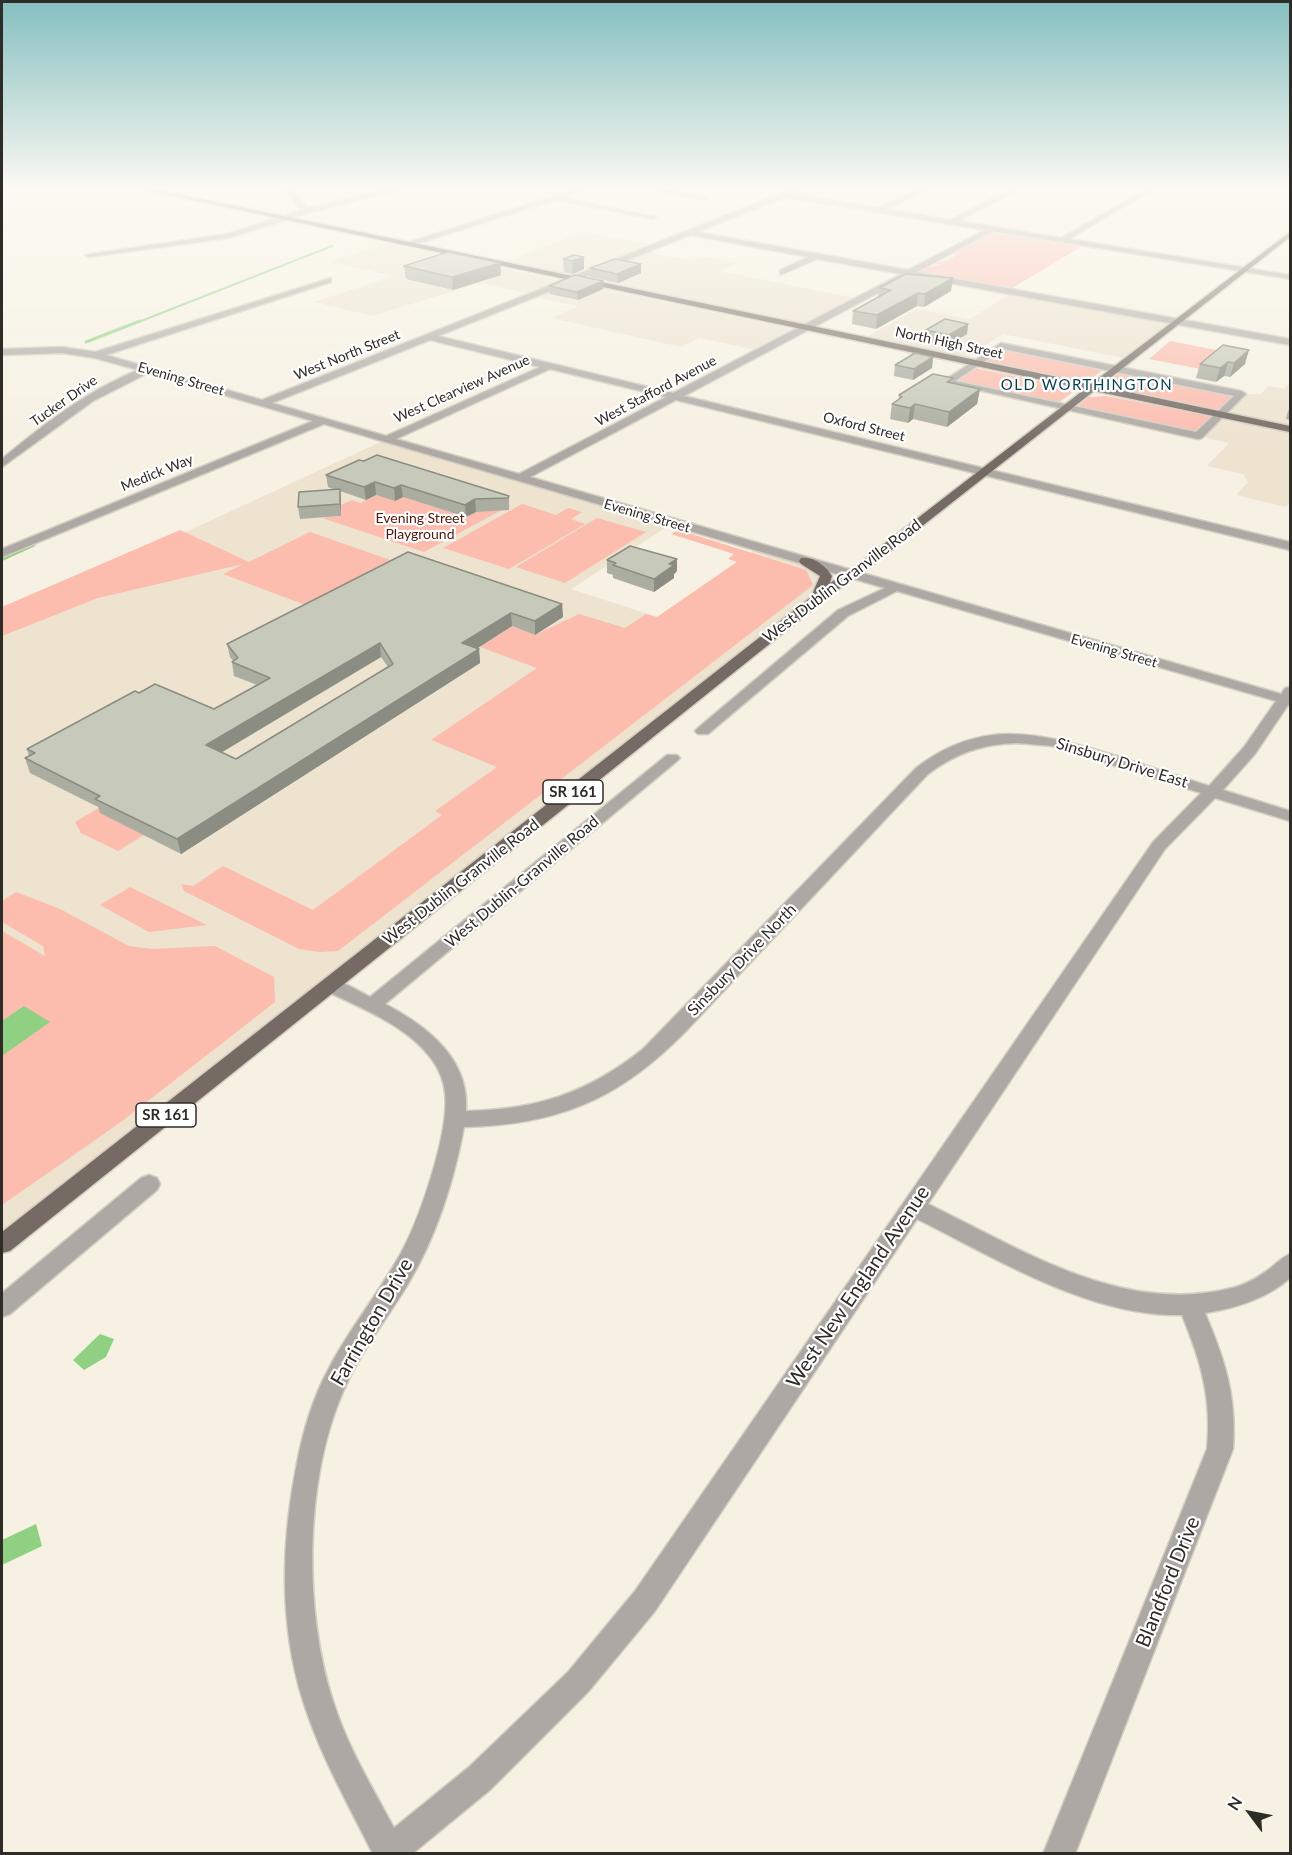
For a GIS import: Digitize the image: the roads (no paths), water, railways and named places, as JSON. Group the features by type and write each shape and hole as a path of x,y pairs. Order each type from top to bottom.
{"main road":[{"name":"North High Street","path":"553,276 1290,429"},
{"name":"SR 161","path":"1090,388 1237,276"},
{"name":"West Dublin Granville Road","path":"2,1244 817,599 852,575 1090,388"},
{"path":"805,561 823,571 826,576 817,599"}],"street":[{"name":"West North Street","path":"264,403 584,276"},
{"name":"West Stafford Avenue","path":"520,478 902,276"},
{"path":"921,276 1290,342"},
{"path":"96,355 328,280"},
{"name":"Oxford Street","path":"430,337 1290,546"},
{"path":"1001,346 1241,394 1198,436 947,382 974,363 1001,346"},
{"name":"Evening Street","path":"2,352 62,350 96,355 894,588 1288,697"},
{"name":"West Clearview Avenue","path":"387,439 549,366"},
{"name":"Tucker Drive","path":"2,464 93,395 128,376 147,370"},
{"name":"Medick Way","path":"2,553 323,421"},
{"path":"703,730 843,613 894,588"},
{"name":"West New England Avenue","path":"390,1853 480,1778 578,1682 645,1601 1159,846 1176,825 1250,750 1288,697"},
{"name":"Sinsbury Drive East","path":"994,740 1035,740 1070,746 1290,816"},
{"name":"Sinsbury Drive North","path":"457,1119 520,1115 554,1108 598,1091 636,1067 758,944 922,771 939,756 952,749 994,740"},
{"name":"West Dublin-Granville Road","path":"371,1006 672,758"},
{"name":"Farrington Drive","path":"329,985 407,1027 436,1051 453,1082 457,1099 457,1119 428,1218 418,1242 335,1383 310,1460 301,1516 299,1587 302,1618 318,1697 330,1733 390,1853"},
{"path":"2,1306 149,1184"},
{"path":"913,1207 1073,1285 1120,1299 1152,1305 1190,1305 1232,1298 1252,1291 1272,1280 1290,1264"},
{"name":"Blandford Drive","path":"1059,1854 1220,1449 1224,1423 1222,1394 1214,1365 1190,1305"}],"waterway":[{"path":"136,323 257,276"},
{"path":"86,342 140,321"},
{"path":"2,559 33,545"}],"district":[{"name":"OLD WORTHINGTON","path":"1087,385"}],"park label":[{"name":"Evening Street Playground","path":"420,526"}]}
